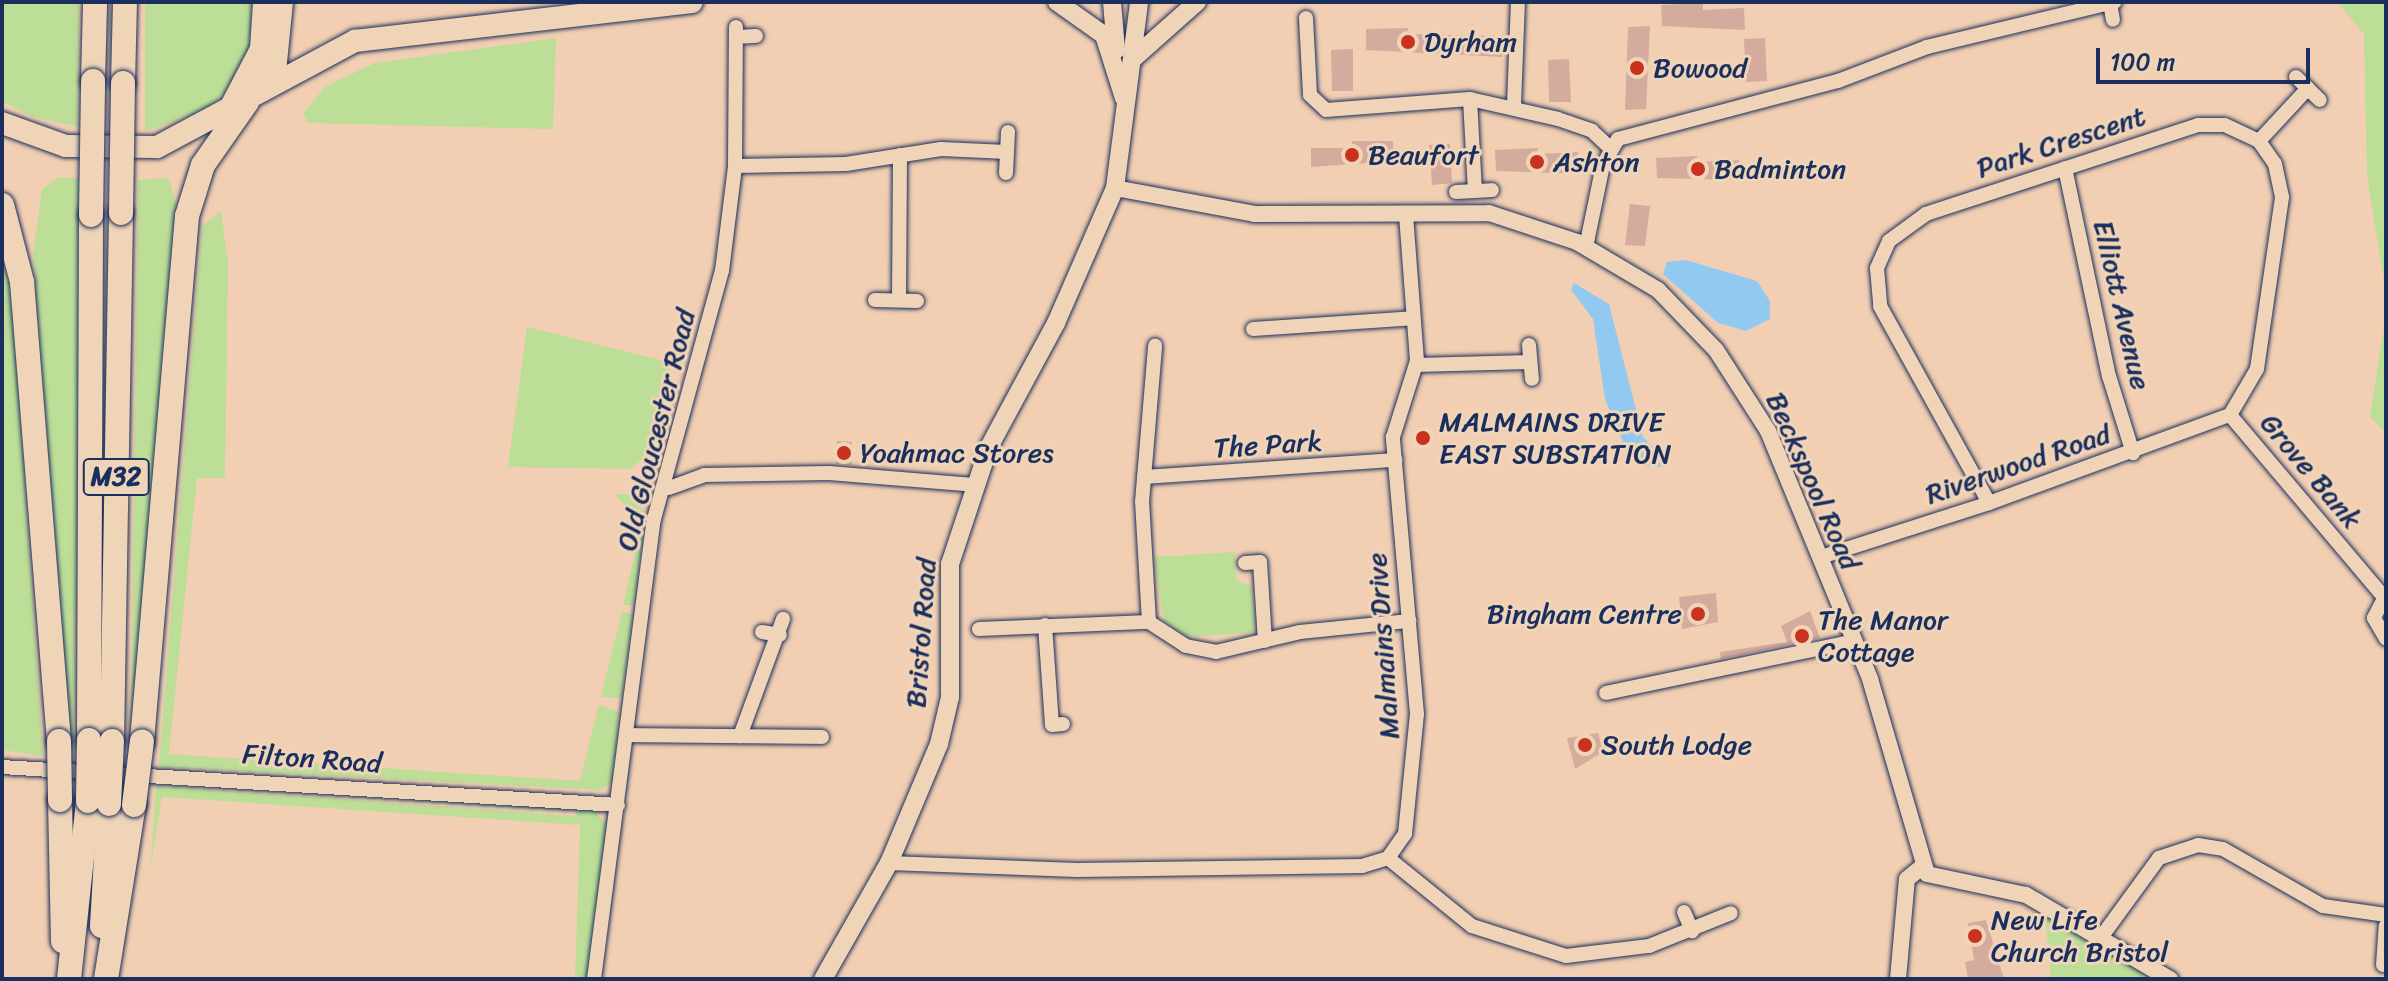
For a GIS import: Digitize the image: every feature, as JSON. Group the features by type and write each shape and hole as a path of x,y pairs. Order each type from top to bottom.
{"highway":[{"name":"M32","path":"95,2 91,215 100,740"},
{"name":"M32","path":"98,979 98,803 121,213 125,2"},
{"path":"241,106 261,49 264,2"},
{"path":"241,106 276,62 282,2"},
{"path":"2,123 66,146 128,151 188,136 365,38 692,2"},
{"name":"M32","path":"106,979 142,741 187,216 203,165 241,106"},
{"name":"M32","path":"2,205 22,282 59,741 67,979"},
{"name":"M32","path":"67,979 98,803"}],"main road":[{"path":"1057,2 1098,28 1126,59"},
{"path":"1112,2 1126,59"},
{"name":"Bristol Road","path":"823,979 889,863 944,720 950,564 974,485 1115,188 1125,107 1126,59 1139,2"},
{"path":"1126,59 1197,2"}],"street":[{"path":"1514,105 1518,2"},
{"path":"1586,247 1610,148 1645,129 2112,2 2113,20"},
{"path":"1306,18 1310,95 1326,110 1470,99 1514,105 1592,131 1610,148"},
{"name":"Old Gloucester Road","path":"594,979 654,519 669,488 670,458 722,271 735,166 736,32 756,36"},
{"path":"2296,77 2320,100"},
{"path":"2230,415 2257,369 2282,197 2275,164 2259,141 2308,88"},
{"path":"1470,99 1475,191"},
{"name":"Park Crescent","path":"1989,503 1882,310 1877,268 1889,241 1911,221 2203,124 2233,127 2259,141"},
{"path":"1006,173 1008,132"},
{"path":"735,166 900,155 1007,152"},
{"path":"899,300 900,155"},
{"name":"Elliott Avenue","path":"2065,168 2109,376 2133,453"},
{"name":"Beckspool Road","path":"1115,188 1255,214 1406,216 1489,213 1586,247 1658,290 1716,350 1768,431 1854,641 1922,867"},
{"path":"1456,192 1492,190"},
{"name":"Malmains Drive","path":"1388,858 1405,834 1415,763 1409,621 1395,460 1395,427 1416,365 1406,216"},
{"path":"875,300 917,301"},
{"path":"1253,329 1413,318"},
{"path":"1529,345 1532,379"},
{"path":"1149,622 1144,477 1155,346"},
{"path":"1416,365 1530,362"},
{"name":"Riverwood Road","path":"1821,557 1989,503 2133,453 2230,415"},
{"name":"Grove Bank","path":"2230,415 2385,596 2374,618 2386,639"},
{"name":"The Park","path":"1144,477 1395,460"},
{"path":"669,488 704,475 829,473 974,485"},
{"path":"1245,563 1260,562 1265,641"},
{"path":"740,736 780,635 783,619"},
{"path":"979,629 1149,622 1206,651 1409,621"},
{"path":"1045,625 1052,725 1063,724"},
{"path":"762,632 780,635"},
{"path":"1606,693 1854,641"},
{"path":"627,735 822,737"},
{"name":"Filton Road","path":"2,767 618,805"},
{"path":"2102,936 2159,858 2198,845 2223,849 2323,906 2386,915"},
{"path":"889,863 1077,870 1362,866 1388,858 1472,926 1533,950 1593,956 1692,931 1731,913"},
{"path":"1898,979 1907,879 1922,867 1938,880 2026,895 2102,936 2170,979"},
{"path":"1684,912 1692,931"},
{"path":"2379,965 2386,926"}],"green space":[{"path":"2,2 79,2 78,127 33,117 2,101"},
{"path":"145,2 255,2 257,31 238,80 207,110 145,131"},
{"path":"2337,2 2386,2 2386,294 2367,176 2364,34"},
{"path":"556,38 553,129 308,123 303,113 326,86 375,63"},
{"path":"57,178 79,178 82,250 73,768 33,253 42,190"},
{"path":"169,178 181,224 131,731 138,180"},
{"path":"221,211 228,263 225,478 197,478 169,754 580,781 599,705 619,712 614,780 601,790 159,767 202,226"},
{"path":"2,248 13,306 43,756 2,750"},
{"path":"2386,314 2386,433 2370,417"},
{"path":"527,327 672,363 645,458 629,469 508,467"},
{"path":"615,494 630,494 646,514 634,605 623,605 642,523"},
{"path":"1235,552 1236,580 1252,587 1256,632 1190,637 1164,621 1154,557"},
{"path":"622,611 633,615 621,698 601,697"},
{"path":"156,786 576,816 576,808 593,809 607,826 588,979 575,979 580,825 162,797 150,873"},
{"path":"213,786 566,807 559,811"},
{"path":"2045,914 2153,979 2051,979"}],"water":[{"path":"1686,260 1757,281 1770,301 1770,319 1746,331 1718,323 1663,274 1667,262"},
{"path":"1574,283 1609,304 1643,437 1664,458 1663,467 1640,466 1628,454 1605,399 1593,319 1571,290"}],"building":[{"path":"1703,3 1703,10 1744,8 1745,30 1662,26 1661,5"},
{"name":"Bowood","path":"1650,26 1646,109 1625,110 1628,27"},
{"name":"Dyrham","path":"1408,28 1408,34 1502,36 1502,57 1366,50 1366,29"},
{"path":"1765,38 1767,81 1746,82 1744,39"},
{"name":"Dyrham","path":"1353,49 1353,91 1332,91 1331,50"},
{"name":"Bowood","path":"1569,59 1571,102 1549,102 1548,60"},
{"name":"Beaufort","path":"1352,141 1393,141 1394,161 1311,167 1311,148 1352,148"},
{"name":"Beaufort","path":"1450,144 1452,183 1432,185 1429,145"},
{"name":"Ashton","path":"1538,148 1538,154 1578,152 1580,174 1496,171 1495,150"},
{"name":"Badminton","path":"1697,156 1697,162 1739,160 1740,180 1657,178 1656,158"},
{"name":"Badminton","path":"1630,204 1650,206 1645,246 1625,245"},
{"name":"Yoahmac Stores","path":"837,441 852,442 852,465 836,464"},
{"name":"Bingham Centre","path":"1716,593 1718,622 1682,629 1679,597"},
{"path":"1810,611 1820,638 1721,659 1720,652 1787,642 1781,626"},
{"name":"South Lodge","path":"1598,733 1603,752 1575,769 1567,738"},
{"path":"1986,920 2004,979 1968,979 1965,962 1974,960 1968,923"}],"place":[{"name":"Dyrham","path":"1408,42"},
{"name":"Bowood","path":"1637,68"},
{"name":"Beaufort","path":"1352,155"},
{"name":"Ashton","path":"1537,162"},
{"name":"Badminton","path":"1698,169"},
{"name":"MALMAINS DRIVE EAST SUBSTATION","path":"1423,438"},
{"name":"Yoahmac Stores","path":"844,453"},
{"name":"Bingham Centre","path":"1698,614"},
{"name":"The Manor Cottage","path":"1802,636"},
{"name":"South Lodge","path":"1585,745"},
{"name":"New Life Church Bristol","path":"1975,936"}]}
